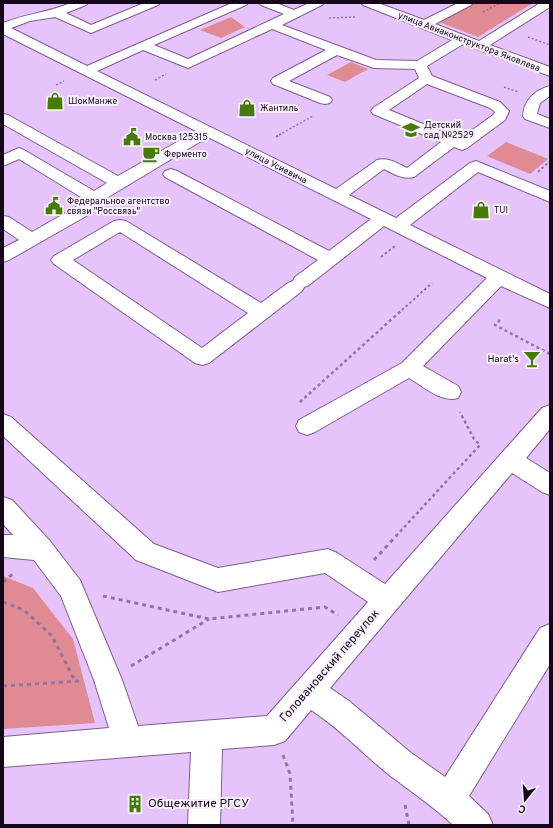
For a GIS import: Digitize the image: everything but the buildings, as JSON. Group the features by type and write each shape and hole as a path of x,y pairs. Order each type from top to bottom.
{"street":[{"path":"6,32 27,18 56,13 82,3"},
{"path":"56,13 91,29 154,3"},
{"path":"86,71 242,3"},
{"path":"265,3 295,14"},
{"path":"143,45 188,64 318,3"},
{"name":"улица Авиаконструктора Яковлева","path":"366,3 550,72"},
{"path":"424,25 467,3"},
{"path":"479,46 548,3"},
{"path":"272,24 374,64 420,65 462,39"},
{"name":"улица Усиевича","path":"6,32 550,302"},
{"path":"325,100 278,80 336,50"},
{"path":"420,65 426,79 495,105 502,111 500,117 462,145 378,111 426,79"},
{"path":"550,90 536,99 530,106 530,116 550,124"},
{"path":"3,118 118,183"},
{"path":"3,256 82,211 94,198 208,131"},
{"path":"337,196 383,163 408,174 452,141"},
{"path":"3,161 19,153 94,198"},
{"path":"262,312 120,225 60,260 202,358 299,284 331,259 476,166 550,198"},
{"path":"171,174 331,259"},
{"path":"3,221 31,240"},
{"path":"307,426 409,368 499,277"},
{"path":"409,368 450,392"},
{"name":"Головановский переулок","path":"3,752 274,730 550,414"},
{"path":"3,423 145,552 218,580 328,561 387,600"},
{"path":"510,460 550,485"},
{"path":"3,507 40,549 71,589 108,680 128,742"},
{"path":"3,546 40,549"},
{"path":"449,799 550,638"},
{"path":"308,691 338,711 399,763 449,799 477,825"},
{"path":"204,825 207,736"}],"path":[{"path":"293,33 321,18 359,17"},
{"path":"276,137 320,112 325,100"},
{"path":"307,426 287,414 432,283"},
{"path":"500,320 495,325 550,354"},
{"path":"356,579 480,444 474,439 450,392"},
{"path":"71,589 208,619 325,607 344,618"},
{"path":"3,602 24,610 52,636 76,682"},
{"path":"3,686 108,680 208,619"},
{"path":"274,730 290,774 293,825"}],"shaded area":[{"path":"476,3 533,3 478,37 439,22"},
{"path":"231,17 245,27 221,38 200,30"},
{"path":"351,62 368,69 345,82 327,75"},
{"path":"506,142 548,159 530,174 487,156"},
{"path":"3,576 33,588 73,639 95,723 3,729"}],"place":[{"name":"ШокМанже","path":"55,101"},
{"name":"Жантиль","path":"247,108"},
{"name":"Детский сад №2529","path":"411,130"},
{"name":"Москва 125315","path":"132,137"},
{"name":"Ферменто","path":"151,154"},
{"name":"Федеральное агентство связи \"Россвязь\"","path":"54,206"},
{"name":"TUI","path":"481,210"},
{"name":"Harat's","path":"532,359"},
{"name":"Общежитие РГСУ","path":"135,804"}]}
